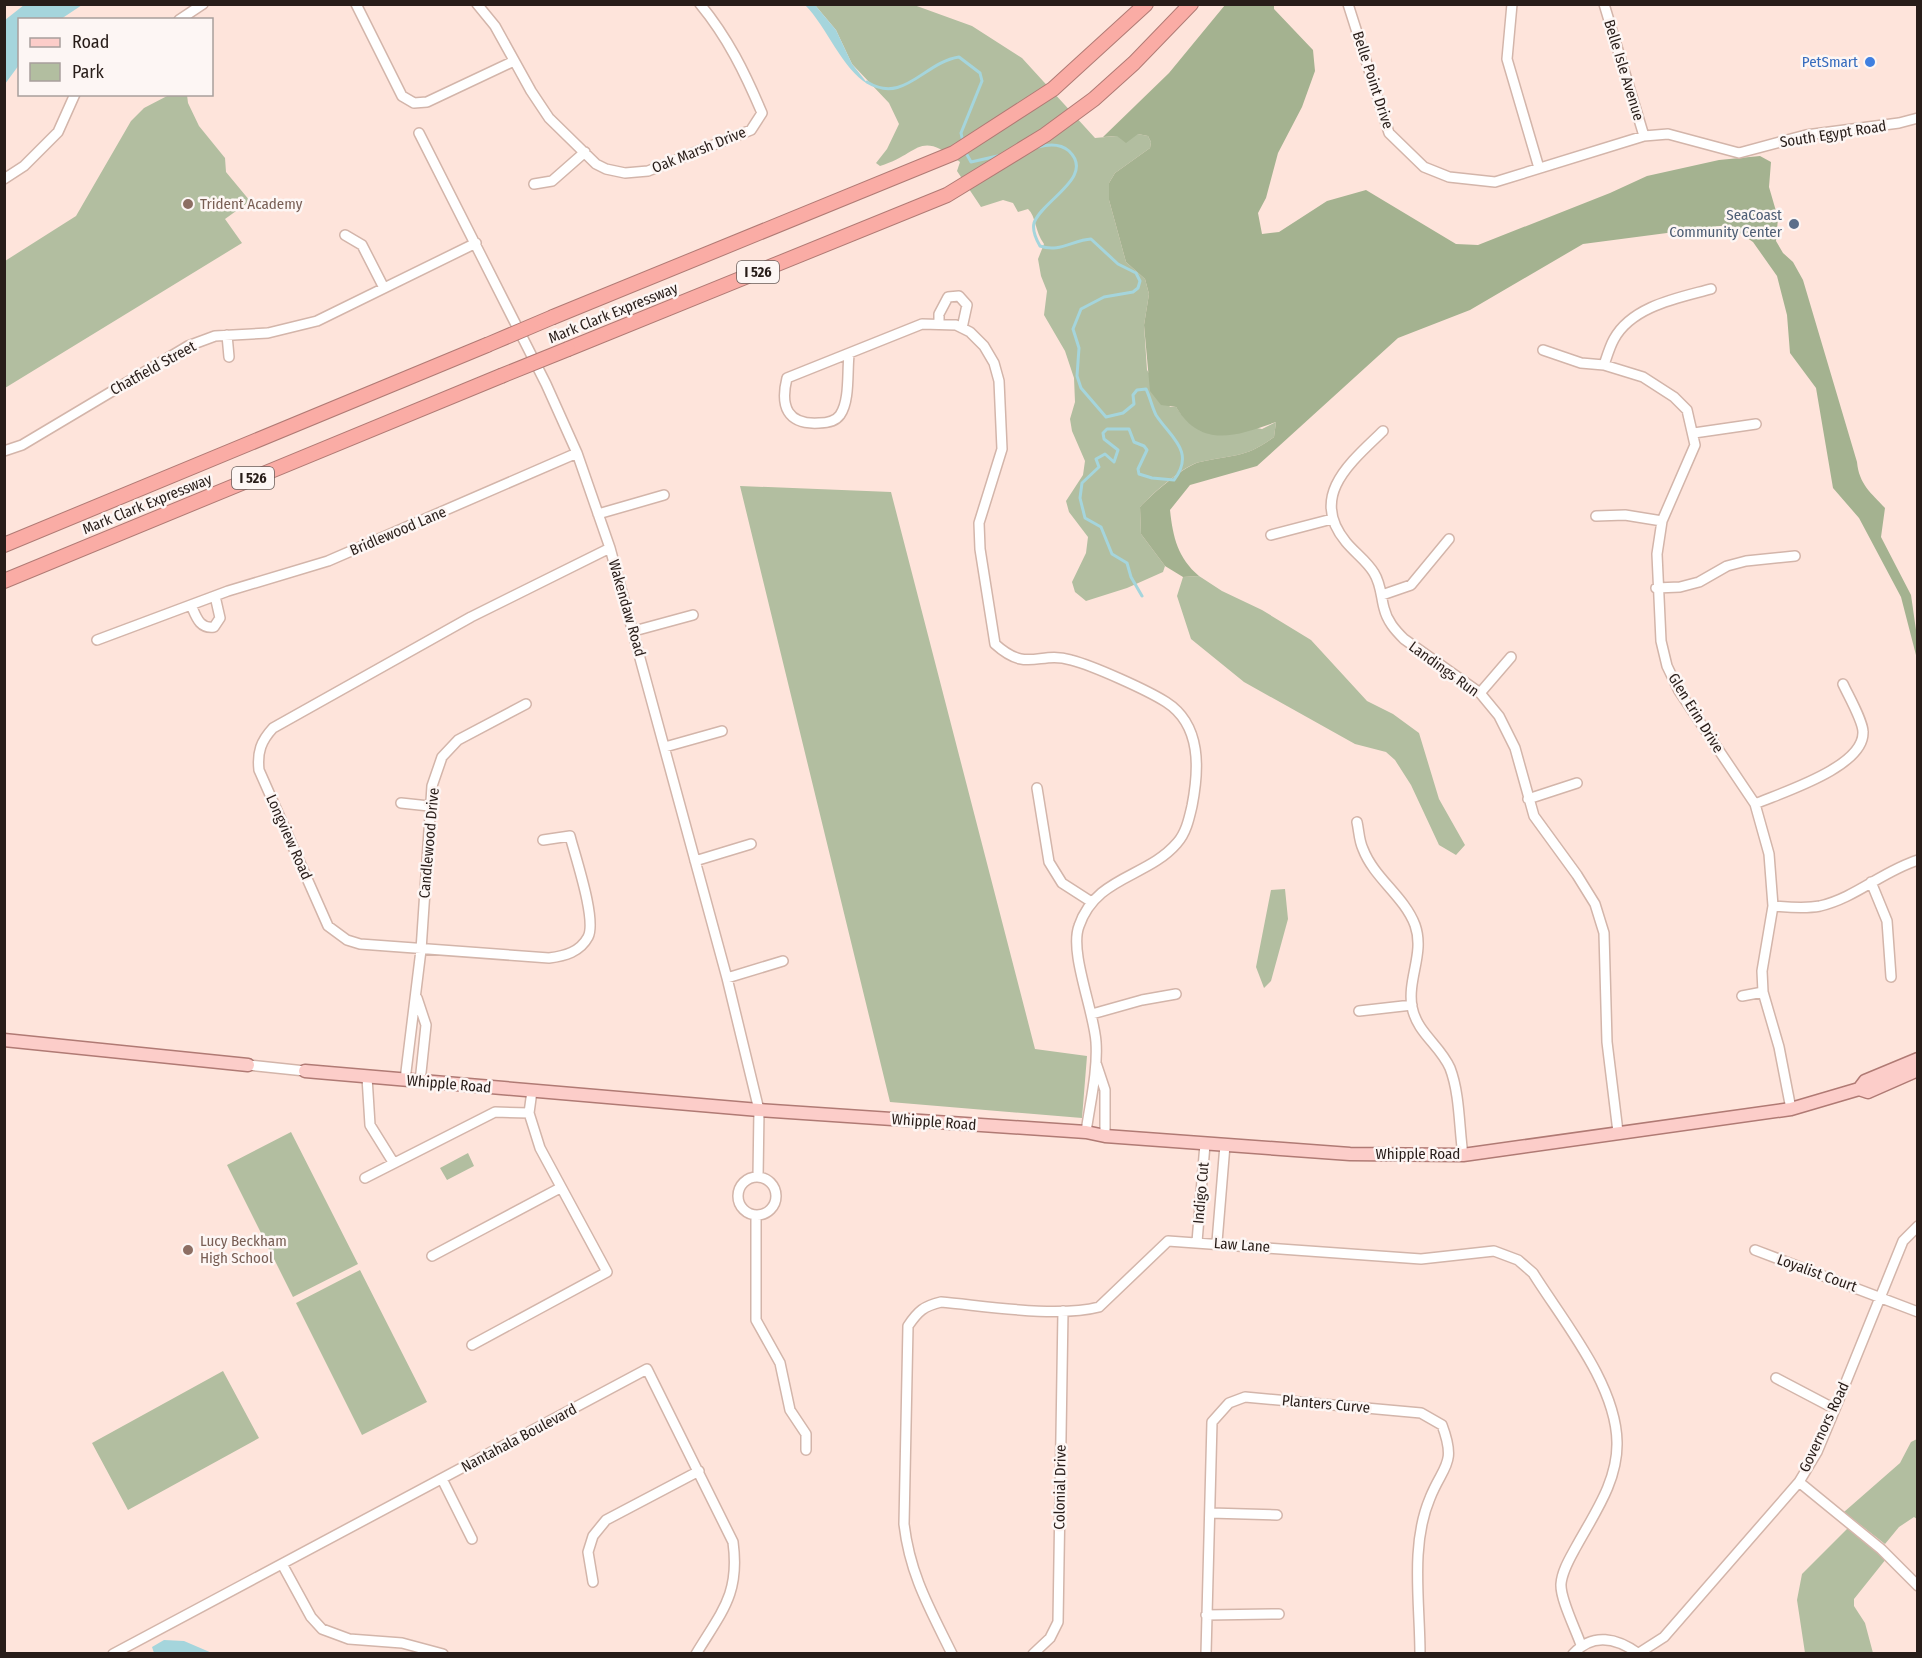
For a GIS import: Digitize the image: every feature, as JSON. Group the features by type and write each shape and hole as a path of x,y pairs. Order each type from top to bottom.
{"highway":[{"name":"Mark Clark Expressway","path":"4,545 954,153 1016,115 1074,73 1146,4"},
{"name":"Mark Clark Expressway","path":"4,581 946,195 1045,135 1094,99 1142,55 1191,4"}],"main road":[{"name":"Whipple Road","path":"4,1040 248,1065"},
{"name":"Whipple Road","path":"1859,1089 1865,1081 1917,1059"},
{"name":"Whipple Road","path":"305,1071 759,1110 1086,1132 1105,1136 1205,1144 1350,1154 1463,1155 1791,1109 1859,1089 1868,1092 1917,1070"}],"street":[{"path":"182,18 203,4"},
{"path":"356,4 402,96 414,103 428,102 514,61"},
{"name":"Oak Marsh Drive","path":"477,4 495,26 549,118 606,169 634,173 648,171 751,130 762,113 741,62 719,27 700,4"},
{"name":"Belle Point Drive","path":"1348,4 1389,133 1424,167 1449,177 1495,182 1644,136"},
{"path":"1512,4 1507,59 1539,168"},
{"name":"Belle Isle Avenue","path":"1604,4 1644,136"},
{"path":"4,179 24,166 58,132 74,96"},
{"name":"South Egypt Road","path":"1644,136 1668,134 1739,153 1806,135 1899,123 1917,118"},
{"name":"Wakendaw Road","path":"418,133 476,243 577,453 610,548 727,978 759,1110 758,1177"},
{"path":"534,184 552,181 585,152"},
{"path":"345,235 362,245 384,288"},
{"name":"Chatfield Street","path":"4,451 22,445 188,346 214,336 268,333 317,321 476,243"},
{"path":"1604,365 1614,337 1634,317 1660,303 1711,290"},
{"path":"939,323 939,314 948,297 959,296 967,305 962,328"},
{"path":"849,355 840,414 832,422 797,421 786,409 783,395 787,378 922,324 939,323 962,328 984,346 994,363 999,381 1002,449 979,523 980,549 994,645 1010,658 1068,659 1167,703 1181,717 1197,755 1198,774 1188,823 1178,842 1163,855 1107,887 1090,901 1078,928 1078,954 1096,1042 1086,1132"},
{"path":"227,335 229,357"},
{"path":"1543,350 1581,363 1604,365 1643,377 1674,397 1687,410 1694,433 1756,424"},
{"path":"1271,535 1332,519 1333,495 1340,476 1383,431"},
{"name":"Glen Erin Drive","path":"1694,433 1695,445 1691,458 1674,490 1662,521 1657,554 1656,588 1661,641 1667,666 1679,691 1755,804 1769,854 1773,906 1762,971 1763,992 1779,1047 1791,1109"},
{"name":"Bridlewood Lane","path":"97,640 214,596 328,561 577,453"},
{"path":"598,514 664,495"},
{"path":"1596,516 1625,515 1662,521"},
{"name":"Landings Run","path":"1332,519 1345,542 1375,574 1383,595 1387,616 1404,639 1480,693 1508,732 1534,816 1595,904 1604,933 1606,1042 1618,1132"},
{"path":"1383,595 1411,585 1449,539"},
{"name":"Longview Road","path":"543,840 570,836 590,917 590,935 580,948 566,956 549,958 360,944 347,940 328,926 259,770 258,758 264,738 273,728 471,617 610,548"},
{"path":"1656,588 1680,587 1699,582 1727,566 1746,561 1795,556"},
{"path":"191,605 199,623 203,626 214,627 220,618 214,596"},
{"path":"634,631 693,615"},
{"path":"1480,693 1511,657"},
{"path":"1755,804 1844,764 1858,749 1863,731 1843,684"},
{"name":"Candlewood Drive","path":"405,1080 421,950 432,786 442,757 458,740 526,704"},
{"path":"665,747 722,732"},
{"path":"1528,799 1577,783"},
{"path":"1037,788 1049,862 1062,883 1090,901"},
{"path":"400,803 429,806"},
{"path":"1357,822 1362,849 1407,910 1415,926 1418,961 1412,1005 1418,1025 1443,1056 1451,1070 1463,1155"},
{"path":"695,861 751,844"},
{"path":"1773,906 1818,906 1837,901 1917,860"},
{"path":"1871,882 1887,921 1891,977"},
{"path":"727,978 783,961"},
{"path":"1742,996 1763,992"},
{"name":"Candlewood Drive","path":"415,993 426,1025 420,1082"},
{"path":"1092,1014 1142,1000 1176,994"},
{"path":"1359,1011 1412,1005"},
{"path":"1095,1061 1105,1090 1105,1136"},
{"name":"Whipple Road","path":"248,1065 305,1071"},
{"path":"367,1077 370,1125 393,1162"},
{"path":"472,1345 607,1272 560,1188 534,1134 529,1113 532,1091"},
{"path":"365,1178 495,1112 529,1113"},
{"name":"Indigo Cut","path":"1197,1242 1205,1144"},
{"name":"Indigo Cut","path":"1217,1242 1225,1145"},
{"path":"758,1177 769,1181 776,1197 768,1212 756,1215 744,1210 740,1205 739,1192 746,1180 758,1177"},
{"path":"432,1256 560,1188"},
{"path":"756,1215 756,1320 780,1363 790,1410 806,1434 806,1450"},
{"name":"Governors Road","path":"1639,1653 1670,1630 1799,1482 1817,1452 1903,1241 1917,1226"},
{"name":"Law Lane","path":"952,1653 921,1590 908,1556 904,1524 908,1326 916,1314 926,1306 941,1302 1084,1311 1099,1306 1168,1240 1421,1259 1494,1251 1518,1260 1533,1272 1600,1380 1615,1423 1617,1442 1615,1470 1607,1491 1566,1566 1561,1586 1581,1645"},
{"name":"Loyalist Court","path":"1755,1251 1917,1312"},
{"name":"Colonial Drive","path":"1032,1653 1050,1638 1058,1622 1063,1311"},
{"name":"Nantahala Boulevard","path":"114,1653 647,1369 733,1542 736,1570 731,1596 696,1653"},
{"path":"1776,1378 1835,1409"},
{"name":"Planters Curve","path":"1206,1653 1212,1422 1228,1403 1245,1397 1421,1413 1442,1425 1449,1452 1447,1465 1430,1496 1419,1533 1420,1653"},
{"path":"593,1582 588,1552 593,1536 606,1520 699,1471"},
{"path":"442,1479 472,1539"},
{"path":"1799,1482 1881,1549 1917,1586"},
{"path":"1210,1513 1277,1515"},
{"path":"282,1564 311,1617 322,1629 349,1639 402,1643 443,1653"},
{"path":"1206,1616 1280,1614"},
{"path":"1573,1653 1581,1645 1602,1638 1621,1641 1639,1653"}],"green space":[{"path":"815,5 914,5 972,26 1022,58 1095,138 1138,134 1148,136 1151,142 1150,148 1115,173 1109,183 1109,200 1126,262 1145,279 1149,294 1144,325 1147,370 1170,407 1176,407 1181,414 1262,429 1276,422 1274,437 1264,444 1238,455 1193,464 1168,481 1140,507 1141,534 1165,566 1163,572 1127,588 1086,601 1075,592 1072,582 1086,553 1088,537 1069,512 1066,501 1083,475 1085,461 1072,431 1070,419 1075,402 1074,378 1065,351 1044,315 1047,291 1038,259 1044,244 1033,216 1028,209 1018,212 1013,203 1003,200 981,207 957,171 960,162 935,147 919,147 880,166 876,163 887,149 899,124 889,103 852,64 836,30"},
{"path":"1225,5 1274,5 1274,9 1313,50 1315,71 1302,107 1278,153 1266,198 1258,213 1262,234 1279,232 1327,201 1366,190 1456,244 1478,245 1647,176 1719,160 1760,156 1771,162 1769,187 1778,218 1776,241 1783,253 1793,262 1803,280 1860,476 1866,488 1885,508 1881,537 1911,595 1917,637 1917,659 1901,597 1859,518 1833,488 1816,388 1790,353 1787,315 1777,276 1753,242 1728,225 1583,244 1470,310 1398,338 1257,466 1190,485 1170,510 1173,530 1181,555 1199,576 1183,577 1165,566 1141,534 1140,507 1168,481 1194,464 1238,455 1264,444 1274,437 1276,422 1235,434 1222,436 1209,434 1186,421 1176,407 1161,405 1150,391 1144,325 1149,294 1145,279 1126,262 1109,200 1109,183 1115,173 1150,148 1151,142 1148,136 1138,134 1126,143 1117,136 1103,137 1169,73"},
{"path":"167,96 187,96 199,126 225,158 226,172 250,201 225,219 242,243 5,388 5,261 76,216 131,121 144,108"},
{"path":"740,486 891,492 1035,1049 1087,1056 1082,1118 890,1102"},
{"path":"1199,576 1311,640 1367,701 1393,714 1419,733 1439,799 1465,845 1456,855 1439,845 1411,785 1395,760 1386,752 1355,744 1244,682 1191,639 1177,596 1183,577"},
{"path":"1285,889 1288,919 1271,981 1264,988 1256,967 1271,890"},
{"path":"291,1132 358,1264 293,1297 227,1165"},
{"path":"468,1153 474,1166 447,1180 440,1168"},
{"path":"360,1270 427,1402 362,1435 296,1303"},
{"path":"223,1371 259,1438 128,1510 92,1443"},
{"path":"1917,1439 1917,1519 1914,1517 1899,1527 1885,1544 1844,1512 1900,1463 1911,1442"},
{"path":"1848,1528 1886,1559 1854,1599 1854,1606 1865,1623 1873,1653 1805,1653 1797,1600 1802,1574"}],"water":[{"path":"24,5 82,5 62,18 18,18 18,66 5,84 5,20"},
{"path":"805,5 815,5 836,30 852,64 868,84 842,58"},
{"path":"164,1640 184,1641 212,1653 154,1653 152,1647"}],"waterway":[{"path":"867,82 880,88 903,86 935,66 959,57 980,73 982,81 961,133 963,142"},
{"path":"1038,147 1054,145 1066,148 1076,161 1076,170 1072,179 1039,214 1034,223 1034,232 1040,246 1053,248 1091,239 1118,264 1136,273 1140,281 1138,288 1133,292 1104,297 1081,309 1073,329 1079,348 1077,376 1081,388 1106,417 1123,413 1134,404 1133,395 1137,390 1146,389 1156,415 1182,452 1180,470 1174,480 1152,478 1139,474 1138,469 1147,450 1144,446 1134,442 1129,429 1107,429 1103,433 1104,439 1118,450 1114,462 1105,454 1096,459 1099,467 1082,483 1080,498 1085,518 1101,527 1112,554 1127,563 1131,577 1142,596"},
{"path":"965,151 971,162 1002,155"}],"place":[{"name":"PetSmart","path":"1870,62"},
{"name":"Trident Academy","path":"188,204"},
{"name":"SeaCoast Community Center","path":"1794,224"},
{"name":"Lucy Beckham High School","path":"188,1250"}]}
